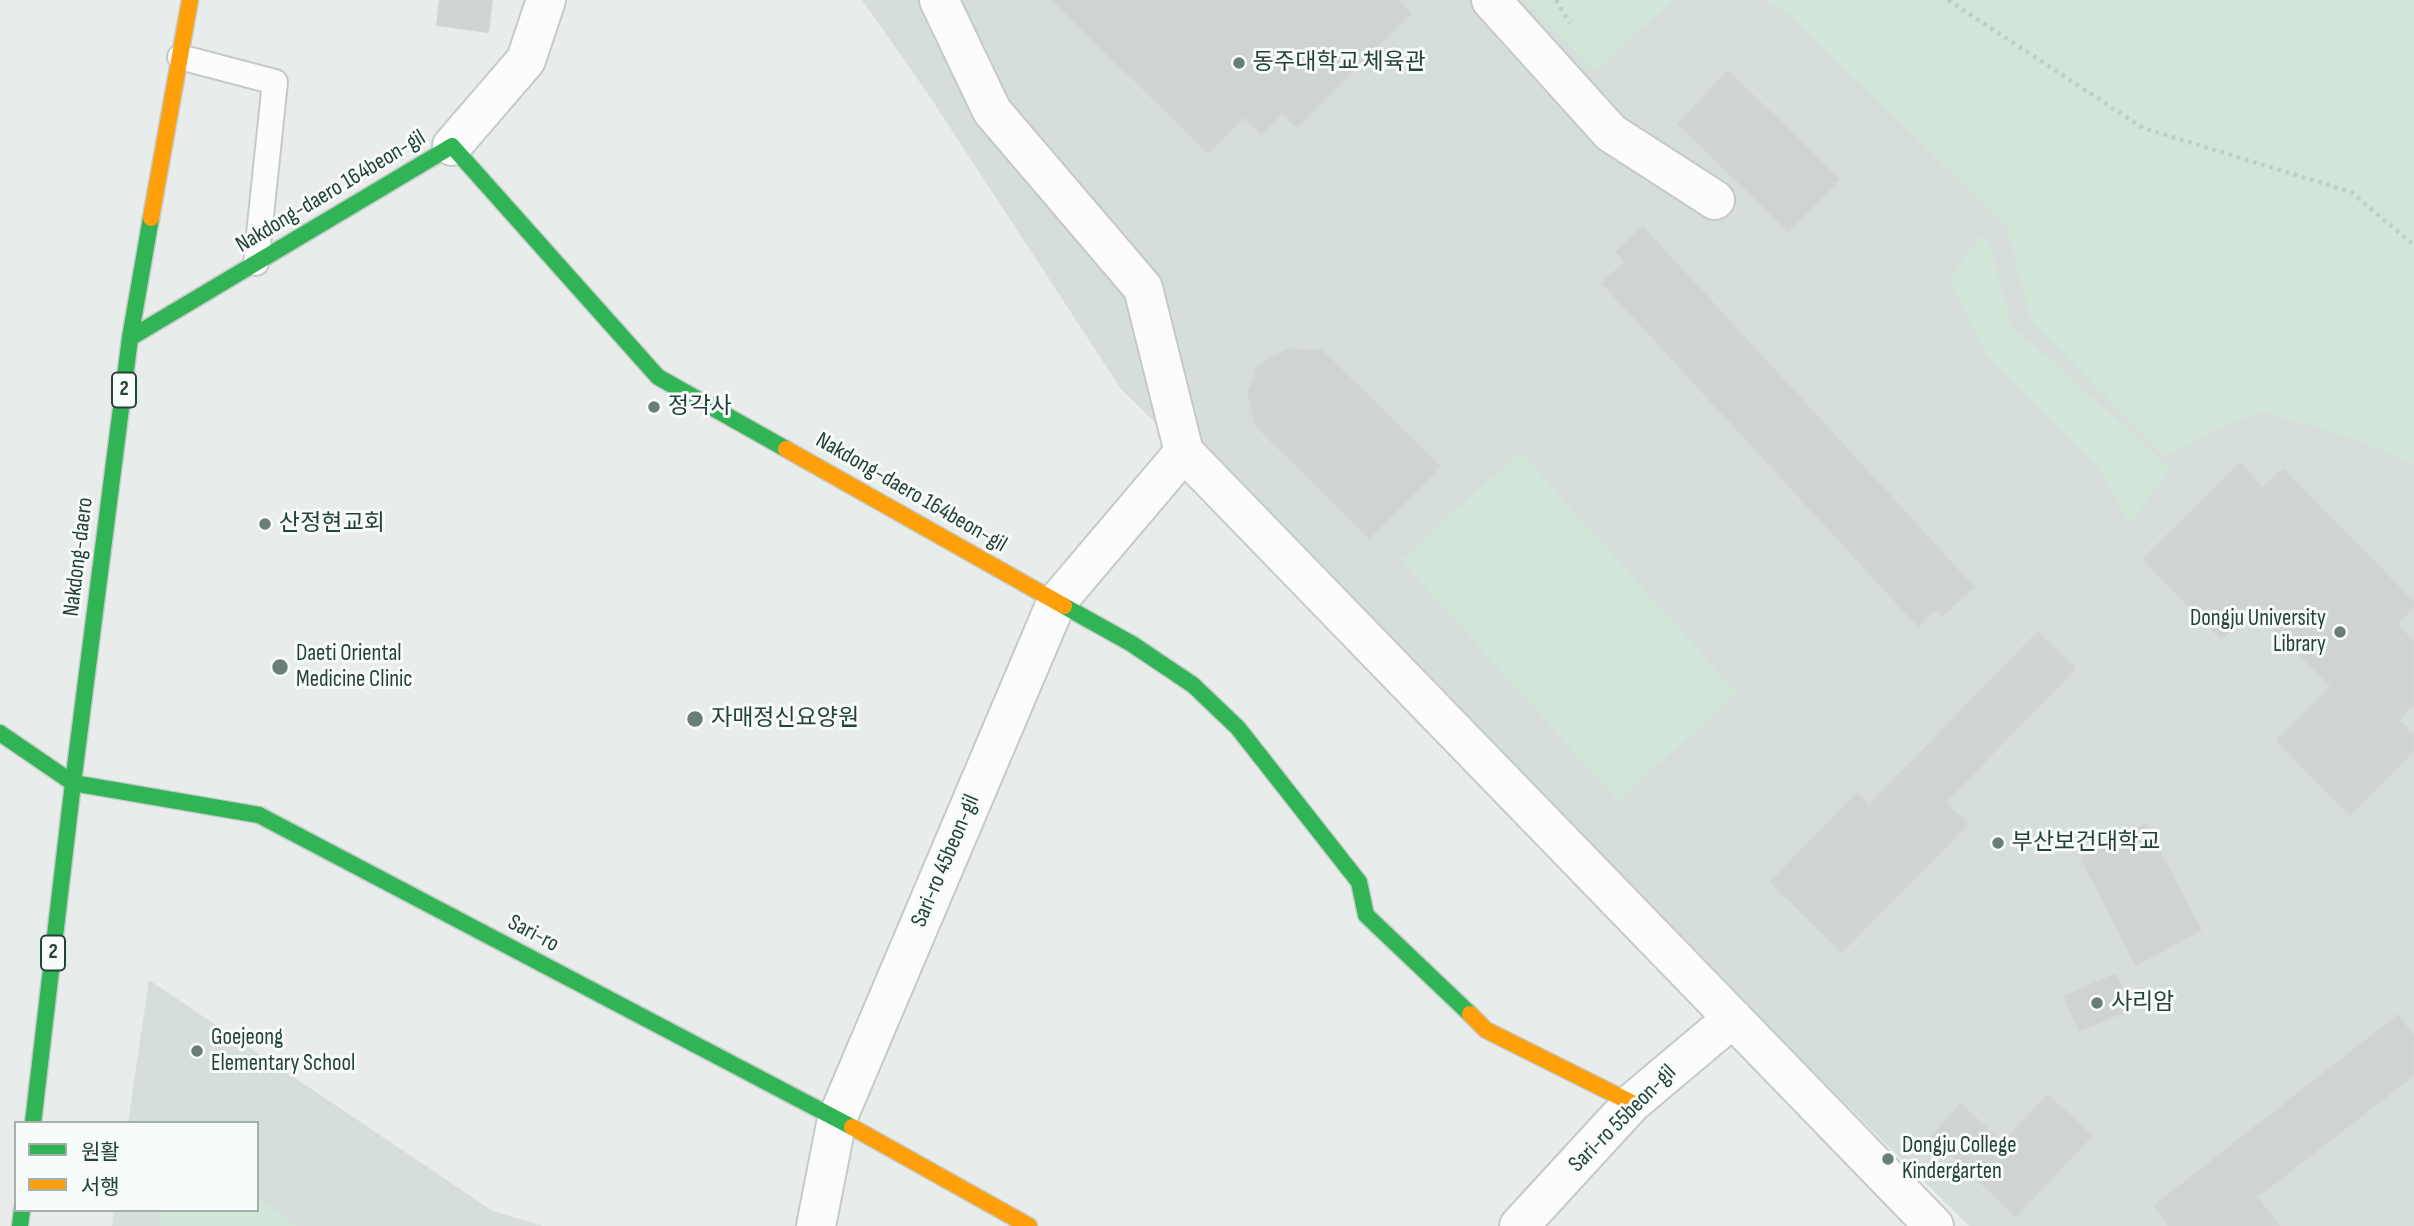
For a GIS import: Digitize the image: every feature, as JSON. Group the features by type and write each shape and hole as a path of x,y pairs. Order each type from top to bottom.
{"street":[{"name":"Nakdong-daero","path":"33,1121 130,338 190,0"},
{"path":"452,146 526,60 546,0"},
{"path":"939,0 992,111 1143,288 1184,452 1934,1226"},
{"path":"1491,0 1611,133 1715,200"},
{"name":"Nakdong-daero 164beon-gil","path":"130,338 452,146 658,377 1132,645 1193,685 1238,728 1359,882 1366,915 1486,1030 1632,1103"},
{"name":"Sari-ro 45beon-gil","path":"816,1226 837,1119 1056,603 1184,452"},
{"name":"Sari-ro","path":"0,733 73,783 258,815 837,1119 1029,1226"},
{"name":"Sari-ro 55beon-gil","path":"1518,1226 1632,1103 1732,1018"}],"lane":[{"path":"180,57 275,82 256,263"}],"path":[{"path":"1948,0 2143,128 2351,192 2414,245"}],"shaded area":[{"name":"부산보건대학교","path":"862,0 1873,0 2414,460 2414,1226 1969,1226 1121,389 928,94"},
{"name":"Goejeong Elementary School","path":"149,980 493,1211 544,1226 112,1226 114,1212 259,1212 259,1121 128,1121"}],"green space":[{"path":"1526,0 1674,0 1594,71"},
{"path":"1765,0 2414,0 2414,464 2347,436 2261,412 2214,431 2166,457 2031,320 2007,228 1788,13"},
{"path":"1981,235 1989,243 2012,326 2171,468 2129,524 2099,467 1985,353 1949,279"},
{"path":"1520,452 1737,693 1618,801 1401,560"},
{"path":"259,1198 297,1226 159,1226 161,1212 259,1212"}],"building":[{"path":"440,0 492,0 488,32 437,25"},
{"name":"동주대학교 체육관","path":"1053,0 1398,0 1411,13 1297,127 1282,113 1261,134 1243,117 1208,153"},
{"path":"1728,71 1839,179 1788,231 1678,124"},
{"path":"1643,227 1974,587 1942,616 1935,609 1918,626 1602,283 1625,262 1616,252"},
{"path":"1289,349 1323,351 1440,466 1369,538 1255,425 1248,393 1258,365"},
{"name":"Dongju University Library","path":"2240,463 2263,488 2283,469 2414,602 2414,607 2397,624 2414,642 2414,704 2399,720 2414,735 2414,751 2350,815 2277,741 2331,687 2253,608 2221,639 2143,559"},
{"path":"2038,632 2075,669 1945,802 1968,824 1842,952 1770,882 1857,793 1869,805"},
{"path":"2145,824 2201,930 2136,965 2081,858"},
{"name":"사리암","path":"2116,974 2131,1009 2079,1031 2064,996"},
{"path":"2398,1015 2414,1036 2414,1075 2257,1197 2279,1226 2169,1226 2154,1206"},
{"path":"2048,1095 2092,1136 2016,1216 1931,1136 1961,1104 2002,1143"}],"traffic: fast":[{"path":"130,338 452,146 658,377 786,449"},
{"path":"33,1121 130,338 151,218"},
{"path":"1064,606 1132,644 1193,685 1238,728 1359,882 1366,915 1470,1014"},
{"path":"0,733 73,783 259,815 852,1127"},
{"path":"20,1226 22,1212"}],"traffic: slow":[{"path":"151,218 190,0"},
{"path":"786,449 1064,606"},
{"path":"1470,1014 1486,1030 1632,1103"},
{"path":"852,1127 1029,1226"}],"place":[{"name":"동주대학교 체육관","path":"1239,63"},
{"name":"정각사","path":"654,407"},
{"name":"산정현교회","path":"265,524"},
{"name":"Dongju University Library","path":"2340,632"},
{"name":"Daeti Oriental Medicine Clinic","path":"280,667"},
{"name":"자매정신요양원","path":"695,719"},
{"name":"부산보건대학교","path":"1998,843"},
{"name":"사리암","path":"2097,1003"},
{"name":"Goejeong Elementary School","path":"197,1051"},
{"name":"Dongju College Kindergarten","path":"1888,1159"}]}
